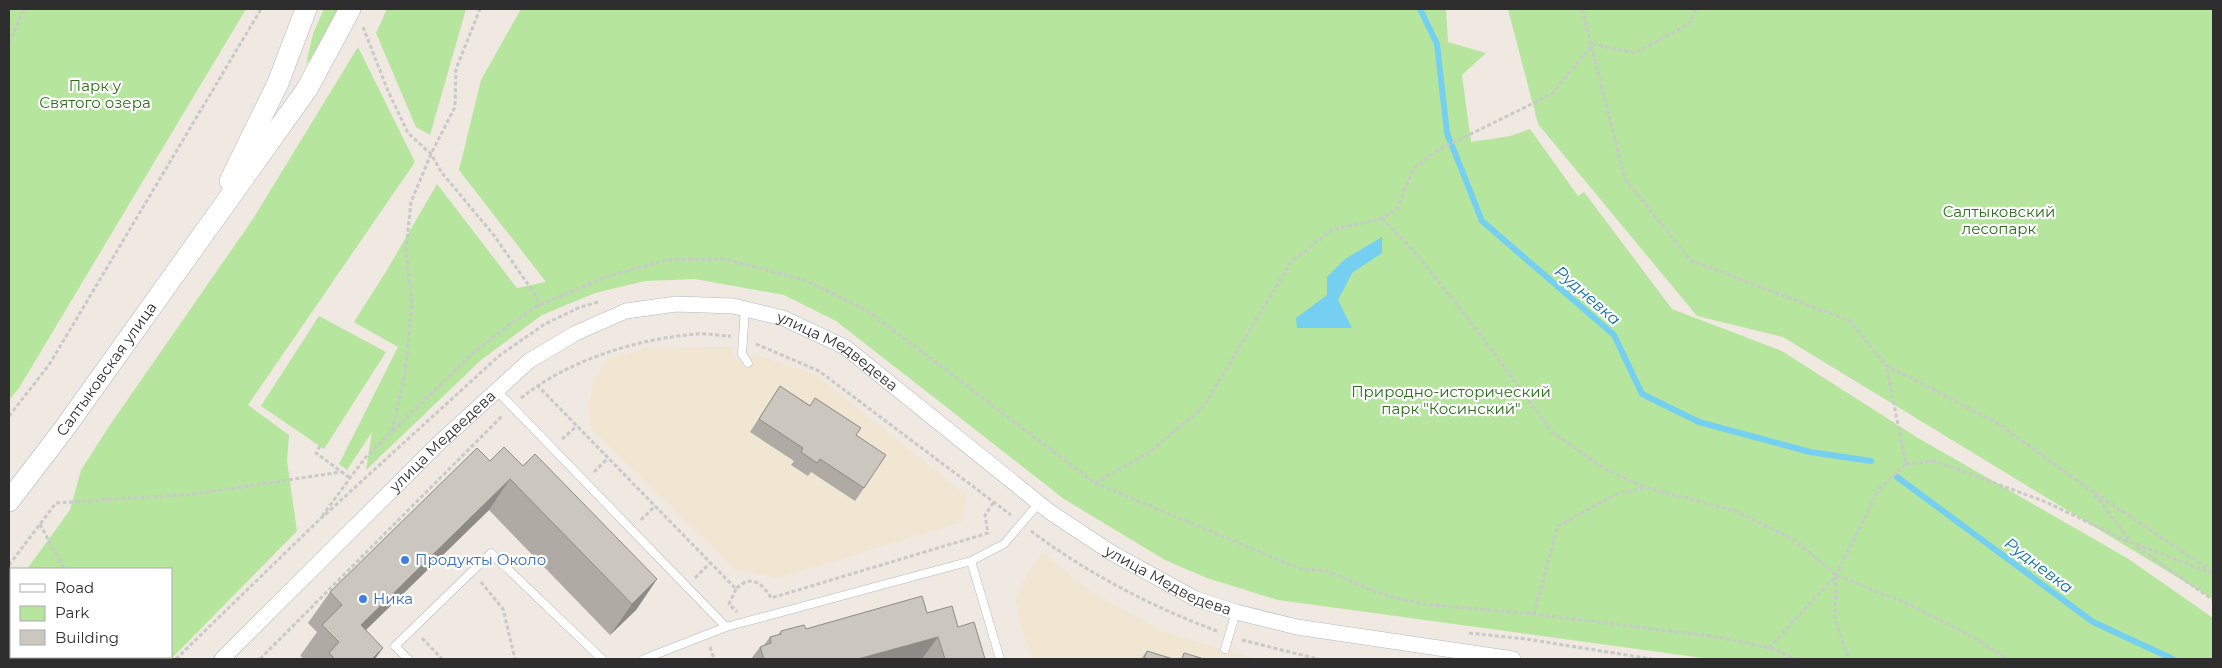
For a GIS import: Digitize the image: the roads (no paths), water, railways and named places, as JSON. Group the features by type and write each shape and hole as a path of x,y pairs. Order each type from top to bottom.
{"main road":[{"name":"Салтыковская улица","path":"202,237 278,83 306,9"},
{"name":"Салтыковская улица","path":"9,501 64,430 202,237 307,88 355,13"}],"street":[{"name":"улица Медведева","path":"222,659 432,450 529,361 576,333 626,311 676,304 744,308 783,318 845,347 1039,503 1112,553 1196,599 1236,612 1297,627 1513,659"}],"lane":[{"path":"744,308 741,337 742,354 748,363"},
{"path":"496,390 726,627"},
{"path":"644,659 726,627 970,561 1004,544 1039,503"},
{"path":"408,659 395,646 491,553 602,659"},
{"path":"970,561 1000,659"},
{"path":"1224,649 1236,612"}],"water":[{"path":"1382,237 1382,253 1352,273 1338,300 1352,328 1297,328 1296,318 1327,295 1327,277 1345,259"}],"waterway":[{"name":"Рудневка","path":"1420,9 1437,44 1447,133 1482,221 1614,335 1642,394 1699,422 1810,452 1871,461"},
{"name":"Рудневка","path":"1897,477 2093,622 2173,659"}],"place":[{"name":"Продукты Около","path":"405,560"},
{"name":"Ника","path":"363,599"}],"park label":[{"name":"Парк у Святого озера","path":"95,94"},
{"name":"Салтыковский лесопарк","path":"1999,220"},
{"name":"Природно-исторический парк \"Косинский\"","path":"1451,400"}]}
